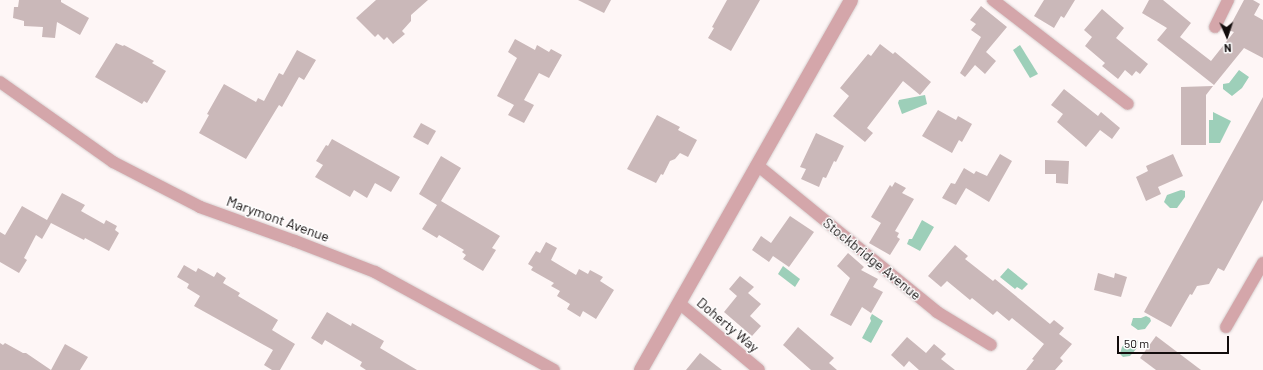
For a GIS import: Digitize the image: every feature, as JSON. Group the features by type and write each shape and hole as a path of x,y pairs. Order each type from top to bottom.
{"street":[{"path":"641,370 851,0"},
{"path":"993,0 1128,104"},
{"path":"1215,27 1228,0"},
{"name":"Marymont Avenue","path":"0,82 119,166 200,207 295,241 375,272 554,370"},
{"name":"Stockbridge Avenue","path":"757,165 937,312 991,346"},
{"path":"1226,327 1263,263"},
{"name":"Doherty Way","path":"678,303 759,370"}],"shaded area":[{"path":"1020,45 1038,74 1030,78 1013,50"},
{"path":"1239,70 1249,77 1242,88 1232,96 1223,89 1223,84 1229,83"},
{"path":"925,95 927,104 902,114 898,103 899,100"},
{"path":"1213,112 1231,121 1220,143 1209,143 1209,120 1213,120"},
{"path":"1181,190 1185,191 1185,197 1177,208 1170,208 1164,202 1167,195"},
{"path":"922,220 934,227 920,251 907,244 909,239 912,239"},
{"path":"783,266 800,279 795,287 778,274"},
{"path":"1008,268 1028,284 1022,290 1017,287 1015,289 1000,277"},
{"path":"872,314 883,321 871,343 862,338 871,321 870,318"},
{"path":"1146,316 1150,318 1151,321 1145,329 1138,330 1131,325 1133,318 1141,318"},
{"path":"1134,339 1138,341 1137,348 1130,356 1123,357 1120,354 1122,347 1126,342"}],"building":[{"path":"19,0 61,0 61,2 89,18 80,35 57,22 55,38 42,37 43,27 24,26 24,21 13,18 14,7 18,7"},
{"path":"376,0 428,0 411,15 411,21 402,31 405,34 393,44 387,37 384,40 378,34 375,37 356,18"},
{"path":"578,0 611,0 604,13"},
{"path":"727,0 760,0 731,51 708,38 714,28 712,27"},
{"path":"1044,0 1075,0 1064,18 1061,16 1054,28 1034,16"},
{"path":"1149,0 1163,0 1191,23 1180,37 1211,61 1234,32 1228,30 1244,0 1253,0 1260,4 1254,15 1263,20 1263,58 1244,48 1214,85 1157,40 1167,28 1142,13"},
{"path":"981,6 1007,27 986,52 996,61 985,74 975,65 965,77 960,73 981,37 971,30 976,24 970,20"},
{"path":"1102,9 1124,28 1116,38 1148,64 1140,74 1136,71 1132,76 1125,70 1118,79 1102,66 1105,63 1085,46 1092,37 1084,30"},
{"path":"515,39 535,50 537,45 549,52 551,49 562,55 549,78 539,73 524,100 534,105 524,123 508,115 514,105 497,96 517,58 508,52"},
{"path":"116,43 123,46 124,45 154,61 152,63 166,71 147,103 144,101 142,104 95,77"},
{"path":"880,44 893,54 895,52 931,82 920,95 903,81 867,128 873,133 865,142 833,116 849,96 840,88 868,54 871,56"},
{"path":"297,50 316,60 304,80 299,77 282,107 279,105 246,159 199,133 209,115 207,114 224,84 256,102 258,98 264,101 279,73 283,75"},
{"path":"1213,86 1206,95 1206,145 1181,145 1181,87"},
{"path":"1064,89 1098,116 1101,112 1120,128 1112,139 1100,130 1086,147 1057,122 1063,114 1051,105"},
{"path":"1263,97 1263,200 1224,271 1218,268 1209,284 1197,286 1192,295 1190,294 1171,327 1144,312"},
{"path":"938,110 956,120 958,116 972,124 962,142 959,140 952,153 922,136"},
{"path":"657,115 680,127 678,130 697,140 688,157 680,153 675,159 670,161 663,175 661,174 656,183 627,169"},
{"path":"421,123 436,131 428,145 413,137"},
{"path":"816,133 844,146 836,162 834,161 826,178 823,177 819,187 801,179 806,169 800,167"},
{"path":"332,139 400,177 391,192 375,183 367,198 354,190 350,197 315,177 323,165 316,161 326,145 328,146"},
{"path":"1000,154 1012,161 989,202 966,188 956,205 942,198 951,183 955,184 964,168 974,174 976,171 987,176"},
{"path":"1173,154 1183,176 1158,187 1161,194 1146,201 1136,177 1148,171 1146,166"},
{"path":"441,156 461,168 441,201 500,236 492,248 496,250 483,271 463,259 466,255 462,252 464,250 439,235 437,238 422,229 437,205 419,194"},
{"path":"1045,160 1069,161 1068,184 1056,183 1056,174 1045,174"},
{"path":"895,182 906,188 902,193 914,199 895,231 899,233 897,237 900,239 890,255 869,243 881,223 871,217 890,185 892,187"},
{"path":"62,193 85,205 81,211 104,224 106,220 117,226 115,230 119,233 109,251 85,238 84,240 51,223 42,239 36,235 24,258 27,260 19,273 0,262 0,232 5,235 22,206 47,220"},
{"path":"790,216 814,232 789,267 773,256 769,262 752,250 761,236 771,243"},
{"path":"546,242 557,248 551,260 576,275 579,269 588,274 590,270 603,277 600,281 614,290 596,319 583,311 580,317 567,309 570,304 557,296 560,291 551,286 554,283 531,270 533,267 528,264 536,251 540,253"},
{"path":"955,245 968,256 965,259 993,281 995,279 1050,324 1054,320 1064,328 1059,334 1072,344 1060,358 1063,361 1055,370 1026,370 1034,360 1032,359 1044,344 1012,318 1009,321 997,311 993,315 972,298 970,300 947,281 941,287 928,276"},
{"path":"848,253 864,267 861,270 878,279 873,287 883,292 871,313 862,307 851,326 830,315 850,278 837,266"},
{"path":"184,265 196,272 198,268 214,277 217,272 226,278 223,283 240,293 238,296 278,320 272,330 295,344 280,370 272,370 264,365 273,350 194,306 200,296 187,288 189,284 177,277"},
{"path":"1098,273 1114,278 1115,273 1127,277 1121,297 1094,290"},
{"path":"740,276 754,287 748,293 761,304 750,316 761,326 752,336 724,312 737,296 729,289"},
{"path":"327,312 351,326 352,323 384,341 380,348 417,370 366,370 360,366 362,362 325,340 322,345 311,338"},
{"path":"798,327 834,358 829,363 837,370 811,370 783,345"},
{"path":"1156,336 1201,370 1156,370 1140,358"},
{"path":"907,337 926,353 934,344 946,354 941,359 955,370 919,370 909,361 904,367 891,355"},
{"path":"0,343 3,345 5,343 23,353 26,353 51,370 0,370"},
{"path":"65,344 88,357 80,370 51,370"},
{"path":"700,353 722,370 686,370"}]}
